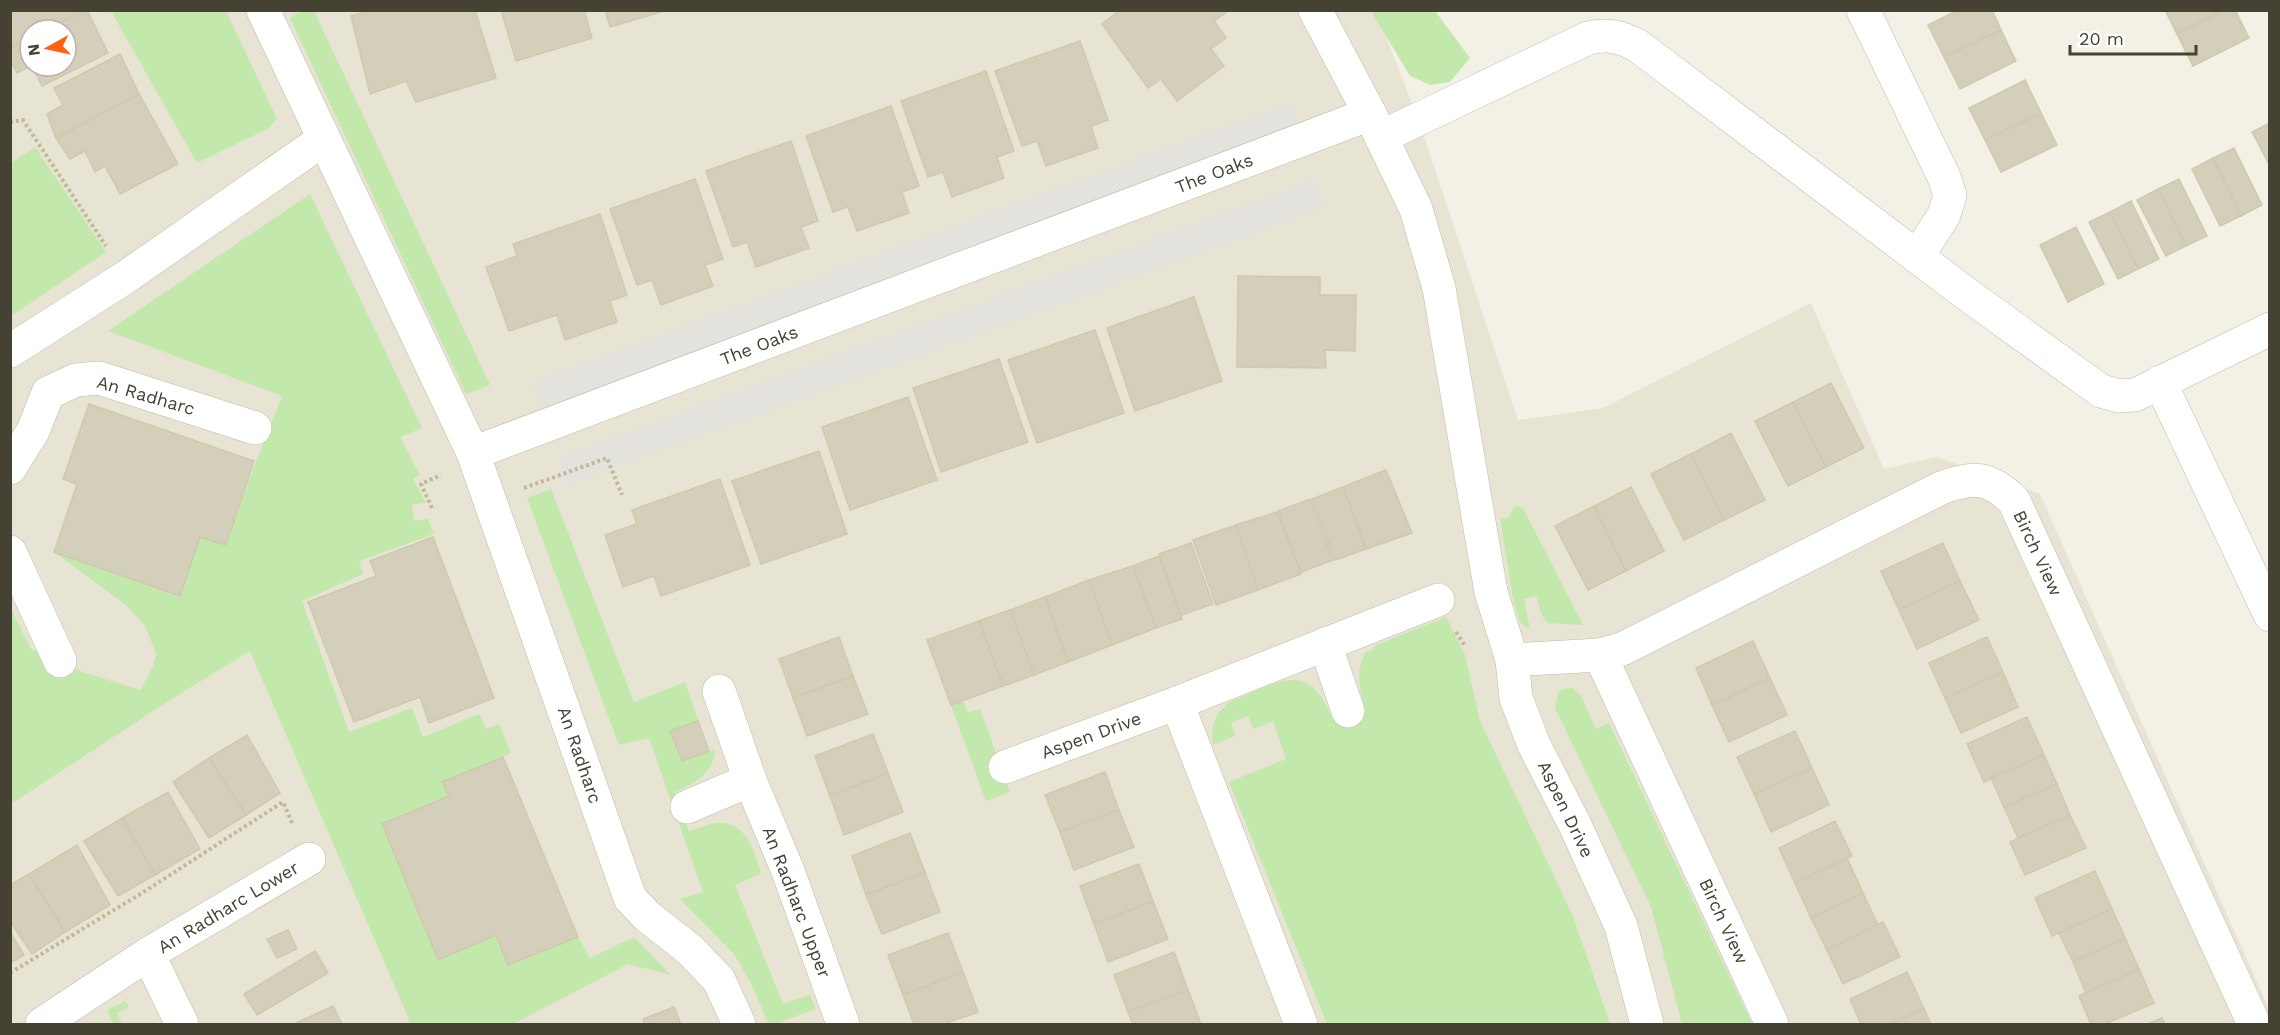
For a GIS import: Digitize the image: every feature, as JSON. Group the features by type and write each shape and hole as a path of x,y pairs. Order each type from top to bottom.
{"street":[{"path":"263,10 473,453"},
{"name":"Aspen Drive","path":"1315,10 1416,209 1439,288 1491,592 1512,660 1516,698 1534,745 1575,825 1622,926 1647,1024"},
{"path":"1863,10 1939,166 1950,195 1944,215 1917,257"},
{"name":"The Oaks","path":"473,453 1375,125 1588,38 1605,35 1621,36 1638,46 1917,257 2101,391 2119,396 2135,394 2270,329"},
{"path":"10,351 126,277 324,139"},
{"name":"An Radharc","path":"10,468 33,431 48,393 76,380 99,378 255,428"},
{"path":"2160,382 2270,615"},
{"name":"An Radharc","path":"473,453 630,898 719,980 739,1024"},
{"name":"Birch View","path":"1512,660 1600,655 1622,649 1941,488 1958,482 1979,480 2000,486 2014,501 2254,1024"},
{"path":"10,552 60,661"},
{"name":"Aspen Drive","path":"1005,767 1177,703 1437,600"},
{"path":"1325,644 1348,711"},
{"name":"Birch View","path":"1600,655 1772,1024"},
{"name":"An Radharc Upper","path":"718,691 750,780 788,871 843,1024"},
{"path":"1177,703 1301,1024"},
{"path":"687,807 750,780"},
{"name":"An Radharc Lower","path":"42,1024 148,954 309,859"},
{"name":"An Radharc Lower","path":"148,954 182,1024"}],"path":[{"path":"10,122 23,120 126,277"},
{"path":"490,500 607,458 622,495"},
{"path":"432,508 421,484 448,472"},
{"path":"10,973 142,893 283,802 309,859"}],"shaded area":[{"path":"10,11 1376,11 1419,121 1518,420 1603,408 1811,303 1884,469 1937,457 2040,494 2269,1009 2269,1024 11,1024"},
{"path":"1288,103 1299,131 542,410 532,382"},
{"path":"1313,180 1324,208 567,485 557,458"}],"green space":[{"path":"303,10 314,11 490,385 466,394 290,18"},
{"path":"111,11 226,11 277,119 267,129 197,163"},
{"path":"1371,11 1435,11 1470,58 1450,82 1430,85 1410,76"},
{"path":"35,147 106,252 11,316 11,163"},
{"path":"310,194 422,428 400,437 420,475 413,479 426,503 412,504 414,521 428,519 434,534 359,561 363,574 302,601 349,732 412,708 423,737 479,714 486,729 499,724 511,753 443,782 449,796 382,824 438,959 496,935 509,965 578,937 590,958 634,937 671,975 628,964 513,1024 411,1024 250,651 170,700 11,804 10,607 31,649 83,672 140,690 153,667 156,653 145,626 126,605 54,552 180,596 200,537 226,545 282,396 108,331"},
{"path":"551,489 634,702 685,682 698,721 670,731 681,761 715,750 711,765 702,777 675,792 689,831 710,824 722,823 738,829 749,841 761,874 735,885 783,1004 810,995 816,1009 768,1024 751,983 734,954 680,899 703,892 649,738 619,745 527,498"},
{"path":"1516,506 1523,508 1583,625 1548,623 1542,616 1536,596 1524,599 1530,630 1520,622 1513,599 1500,518 1507,518"},
{"path":"1446,617 1465,655 1480,721 1573,916 1610,1024 1327,1024 1229,782 1286,759 1273,721 1253,729 1248,716 1231,722 1235,736 1213,745 1213,726 1217,716 1229,702 1276,683 1290,680 1302,681 1313,687 1323,699 1332,719 1364,708 1359,674 1365,652 1371,651 1376,645"},
{"path":"1572,688 1581,696 1596,729 1609,723 1752,1024 1682,1024 1651,907 1555,708 1558,693 1563,689"},
{"path":"963,700 968,713 980,709 1010,792 986,801 951,705"},
{"path":"125,1001 129,1007 117,1013 122,1024 113,1024 107,1010"}],"building":[{"path":"10,10 85,10 70,18 18,18 18,44 10,48"},
{"path":"87,10 108,53 78,68 78,18 70,18"},
{"path":"369,10 475,10 496,78 416,102 406,81 370,94 351,16"},
{"path":"501,10 584,10 592,38 516,61"},
{"path":"605,10 668,10 610,27"},
{"path":"1120,10 1229,10 1214,21 1226,38 1211,49 1224,66 1177,101 1161,79 1148,88 1102,24"},
{"path":"1958,10 1992,10 2001,30 1944,57 1928,25"},
{"path":"2165,10 2225,10 2177,34"},
{"path":"2225,10 2235,10 2249,38 2193,66 2177,34"},
{"path":"2001,30 2016,61 1960,89 1944,57"},
{"path":"1080,41 1108,120 1091,126 1098,148 1046,166 1037,141 1022,146 995,71"},
{"path":"18,44 17,73 10,60 10,48"},
{"path":"120,54 139,94 56,138 47,114 63,105 54,88 78,78 78,76"},
{"path":"986,71 1014,151 997,157 1004,178 952,197 943,172 928,177 901,101"},
{"path":"38,78 58,78 42,86"},
{"path":"2025,80 2041,113 1985,140 1969,108"},
{"path":"139,94 178,164 120,194 105,166 95,172 85,151 70,159 56,138"},
{"path":"891,106 919,186 902,192 909,213 857,231 848,207 833,212 806,136"},
{"path":"2041,113 2057,145 2001,172 1985,140"},
{"path":"2270,123 2270,166 2252,132"},
{"path":"791,141 818,221 801,227 809,248 756,267 747,242 733,247 706,171"},
{"path":"2234,148 2262,205 2241,216 2213,158"},
{"path":"2213,158 2241,216 2220,226 2192,169"},
{"path":"695,179 723,259 705,265 713,286 661,305 652,280 637,285 610,209"},
{"path":"2179,179 2207,236 2186,246 2158,189"},
{"path":"2158,189 2186,246 2166,256 2137,200"},
{"path":"2131,201 2159,259 2138,269 2110,212"},
{"path":"2110,212 2138,269 2118,279 2089,222"},
{"path":"600,214 627,295 610,301 617,322 565,340 557,315 509,331 486,267 517,256 513,244"},
{"path":"2076,227 2104,284 2068,302 2040,245"},
{"path":"1238,276 1320,277 1320,295 1356,295 1355,351 1325,350 1326,368 1237,367"},
{"path":"1194,297 1222,381 1135,411 1107,328"},
{"path":"1095,330 1124,413 1037,443 1008,360"},
{"path":"999,359 1028,442 941,472 913,388"},
{"path":"1831,383 1864,448 1826,467 1793,402"},
{"path":"908,397 937,480 850,510 822,427"},
{"path":"1793,402 1826,467 1788,486 1755,421"},
{"path":"89,404 254,461 226,545 200,537 180,596 54,552 77,484 63,479"},
{"path":"1731,433 1765,500 1724,520 1691,454"},
{"path":"819,451 847,534 761,564 732,481"},
{"path":"1691,454 1724,520 1684,540 1651,474"},
{"path":"1386,470 1412,533 1366,549 1343,487"},
{"path":"720,479 750,565 661,596 654,576 623,587 605,535 637,524 632,510"},
{"path":"1343,487 1366,549 1335,560 1312,499"},
{"path":"1631,487 1664,551 1626,571 1594,506"},
{"path":"1310,499 1333,560 1301,572 1278,511"},
{"path":"1594,506 1626,571 1588,590 1555,526"},
{"path":"1277,512 1301,574 1258,590 1236,525"},
{"path":"1236,525 1258,590 1216,605 1193,540"},
{"path":"433,537 494,698 429,723 420,697 354,722 308,602 376,576 370,561"},
{"path":"1191,543 1213,604 1181,615 1159,554"},
{"path":"1943,543 1960,581 1899,610 1881,571"},
{"path":"1159,556 1182,619 1156,628 1133,566"},
{"path":"1133,566 1156,628 1112,645 1089,580"},
{"path":"1089,580 1112,645 1068,662 1045,597"},
{"path":"1960,581 1979,620 1917,649 1899,610"},
{"path":"1045,597 1068,662 1034,675 1010,610"},
{"path":"1010,610 1034,675 1003,686 979,621"},
{"path":"979,621 1003,686 951,705 927,640"},
{"path":"839,637 853,676 793,698 779,659"},
{"path":"1987,637 2003,672 1945,698 1929,663"},
{"path":"1753,641 1770,678 1712,705 1696,668"},
{"path":"2003,672 2018,707 1961,733 1945,698"},
{"path":"853,676 868,714 807,736 793,698"},
{"path":"1770,678 1787,715 1729,742 1712,705"},
{"path":"2027,717 2044,755 1984,782 1967,744"},
{"path":"698,721 709,751 682,761 670,731"},
{"path":"1795,731 1812,768 1754,794 1737,757"},
{"path":"873,734 888,773 830,796 815,756"},
{"path":"247,735 280,793 246,815 209,758"},
{"path":"2044,755 2057,784 2004,807 1991,778"},
{"path":"503,757 578,937 508,965 496,935 438,960 382,824 449,796 442,782"},
{"path":"209,758 246,815 209,838 173,782"},
{"path":"1812,768 1829,805 1771,832 1754,794"},
{"path":"1105,772 1119,810 1060,832 1045,795"},
{"path":"888,773 903,812 844,835 830,796"},
{"path":"2057,784 2070,815 2018,838 2004,807"},
{"path":"168,792 200,849 155,875 122,818"},
{"path":"1119,810 1134,847 1074,870 1060,832"},
{"path":"2070,815 2086,848 2025,875 2010,842"},
{"path":"122,818 155,875 118,896 84,841"},
{"path":"1835,821 1852,856 1795,883 1779,848"},
{"path":"910,833 925,872 866,895 852,856"},
{"path":"77,845 110,905 65,932 29,874"},
{"path":"1847,858 1863,893 1811,918 1795,883"},
{"path":"1139,864 1153,901 1094,924 1080,886"},
{"path":"2095,871 2112,909 2052,936 2035,898"},
{"path":"925,872 940,912 882,934 866,895"},
{"path":"29,874 65,932 32,954 10,921 10,885"},
{"path":"1863,893 1878,925 1827,950 1811,918"},
{"path":"1153,901 1168,939 1108,962 1094,924"},
{"path":"2112,909 2125,938 2073,962 2059,933"},
{"path":"1883,922 1900,957 1843,984 1827,950"},
{"path":"288,930 297,949 277,958 267,939"},
{"path":"10,932 24,955 10,963"},
{"path":"948,933 963,972 903,995 888,955"},
{"path":"2125,938 2139,969 2086,993 2073,962"},
{"path":"315,951 328,973 257,1015 244,994"},
{"path":"1174,952 1188,990 1128,1012 1114,975"},
{"path":"2139,969 2154,1003 2105,1024 2091,1024 2079,996"},
{"path":"963,972 978,1012 944,1024 914,1024 903,995"},
{"path":"1907,972 1924,1009 1891,1024 1861,1024 1850,999"},
{"path":"1188,990 1201,1024 1133,1024 1128,1012"},
{"path":"333,1006 342,1024 294,1024"},
{"path":"674,1007 681,1024 645,1024 643,1019"},
{"path":"1924,1009 1931,1024 1891,1024"},
{"path":"2162,1018 2165,1024 2147,1024"}]}
